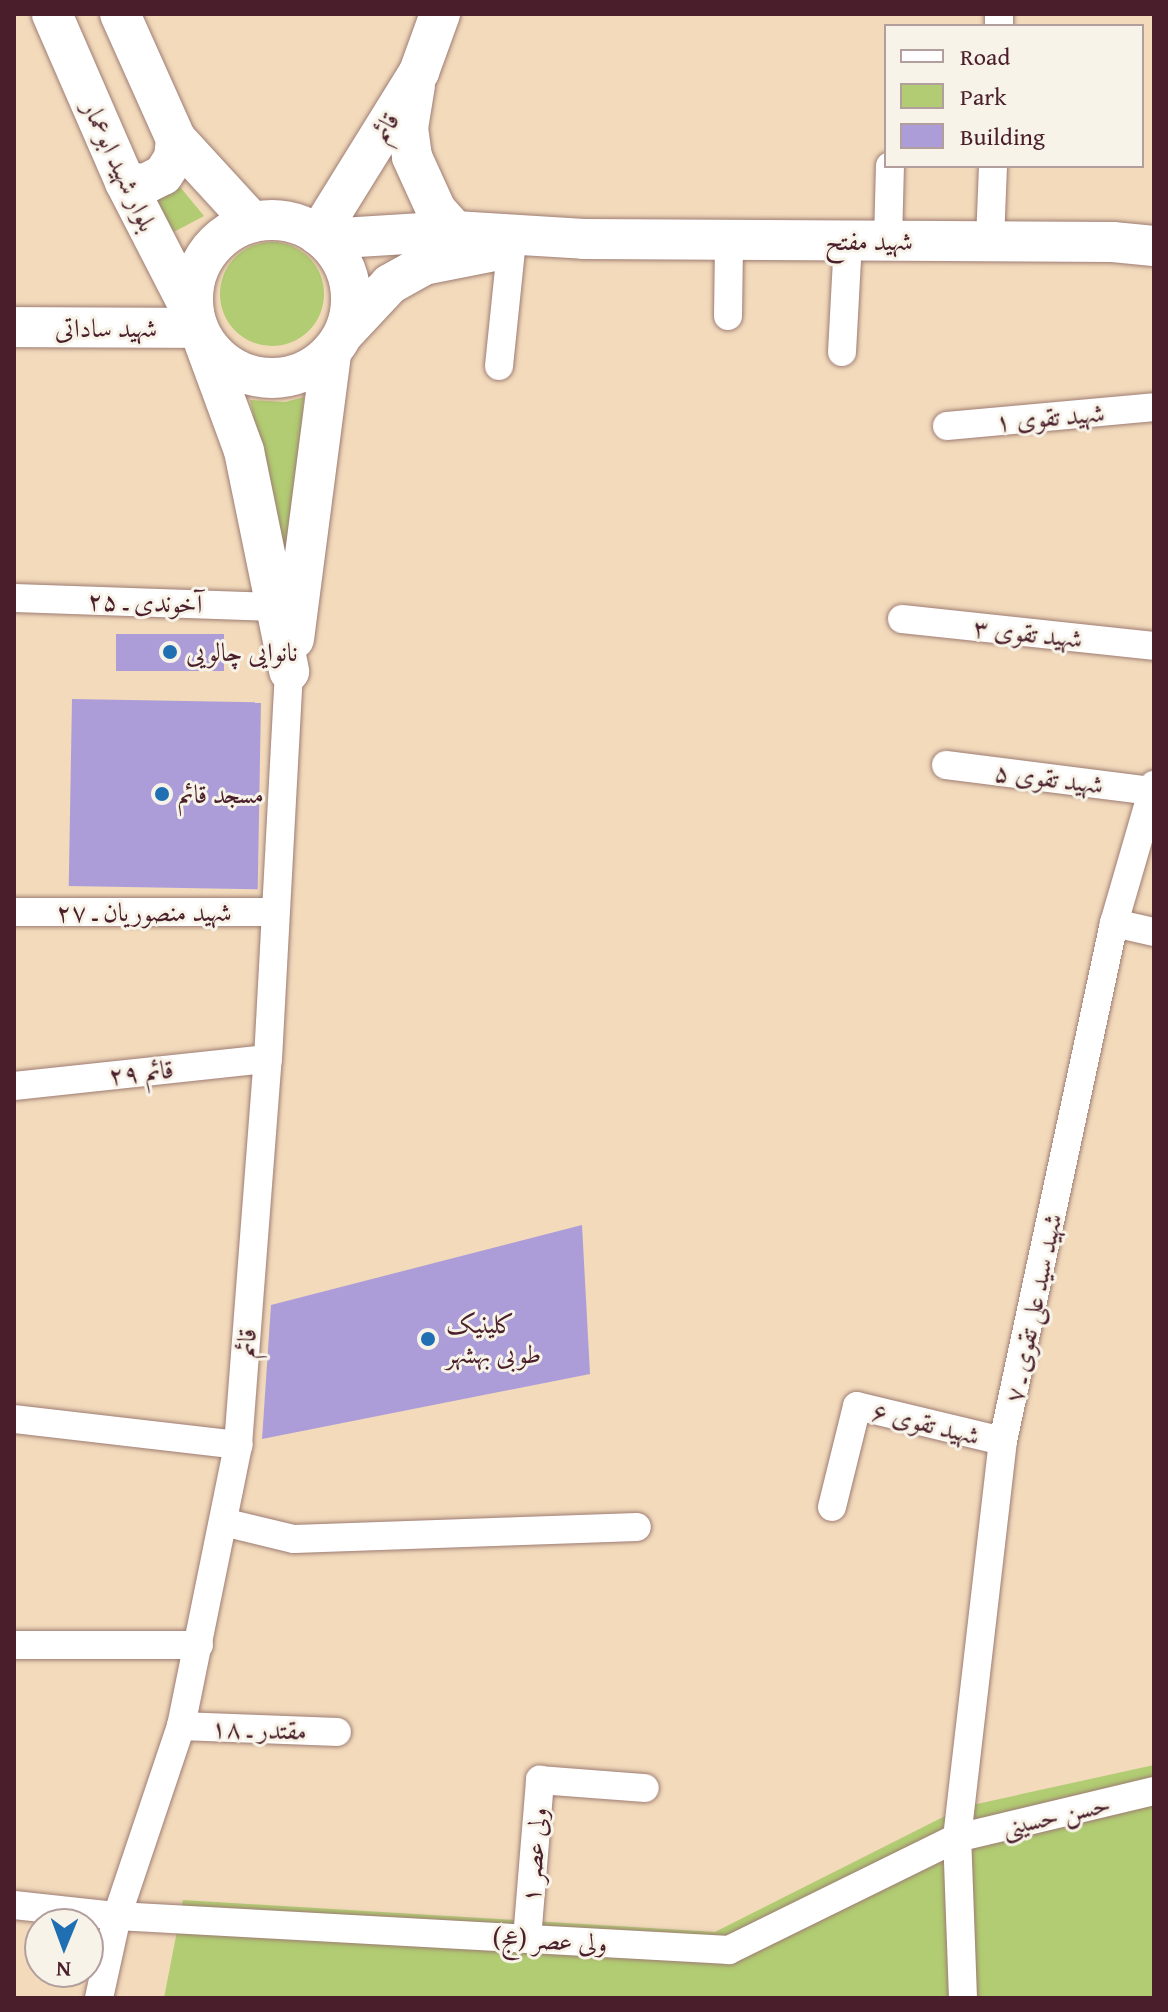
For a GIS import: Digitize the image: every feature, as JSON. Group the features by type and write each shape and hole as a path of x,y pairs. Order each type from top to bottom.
{"street":[{"name":"بلوار شهید ابوعمار","path":"52,14 125,182 198,327"},
{"path":"120,14 176,139 252,222"},
{"name":"قائم","path":"322,237 419,72 440,14"},
{"path":"419,72 408,128 412,157 428,198 455,231"},
{"path":"125,182 145,184 163,175 174,158 176,139"},
{"path":"888,241 890,168"},
{"path":"990,241 993,168"},
{"path":"289,671 244,451 198,327 192,292 211,247 252,222 278,219 322,237 455,231 584,239"},
{"path":"289,671 338,343 352,307 350,282 341,258 322,237"},
{"path":"198,327 218,358 263,378 312,369 390,284 424,265 584,239"},
{"name":"شهید مفتح","path":"584,239 990,241 1154,246"},
{"path":"728,316 729,240"},
{"path":"842,352 848,241"},
{"path":"499,366 511,249"},
{"name":"شهید ساداتی","path":"14,327 198,327"},
{"name":"شهید تقوی ۱","path":"947,426 1154,407"},
{"name":"آخوندی ـ ۲۵","path":"14,598 275,607"},
{"name":"شهید تقوی ۳","path":"902,619 1154,646"},
{"name":"قائم","path":"99,1998 117,1916 181,1726 238,1445 268,1059 289,671"},
{"name":"شهید تقوی ۵","path":"946,765 1153,788"},
{"name":"شهید سید علی تقوی ـ ۷","path":"963,1998 957,1838 1003,1441 1114,923 1153,788"},
{"name":"شهید منصوریان ـ ۲۷","path":"14,912 275,912"},
{"path":"1114,923 1154,932"},
{"name":"قائم ۲۹","path":"14,1086 268,1059"},
{"name":"شهید تقوی ۶","path":"832,1507 857,1406 1003,1441"},
{"path":"14,1419 238,1445"},
{"path":"223,1522 294,1539 637,1527"},
{"path":"14,1645 199,1645"},
{"name":"مقتدر ـ ۱۸","path":"181,1726 337,1732"},
{"name":"ولی عصر ۱","path":"527,1939 540,1780 645,1788"},
{"name":"حسن حسینی","path":"957,1838 1154,1791"},
{"name":"ولی عصر (عج)","path":"14,1905 117,1916 729,1950 957,1838"}],"green space":[{"path":"176,182 204,216 168,235 150,203"},
{"path":"272,242 292,246 309,257 320,274 324,294 320,314 309,331 292,342 272,346 252,342 235,331 224,314 220,294 224,274 235,257 252,246"},
{"path":"304,397 289,590 250,400 285,402"},
{"path":"1154,1765 1154,1998 164,1998 183,1900 715,1932 963,1807"}],"building":[{"name":"نانوایی چالویی","path":"116,634 224,634 224,671 116,671"},
{"name":"مسجد قائم","path":"72,699 261,702 258,889 69,886"},
{"name":"کلینیک طوبی بهشهر","path":"582,1225 590,1374 262,1439 271,1305"}],"place":[{"name":"نانوایی چالویی","path":"170,652"},
{"name":"مسجد قائم","path":"162,794"},
{"name":"کلینیک طوبی بهشهر","path":"428,1339"}]}
